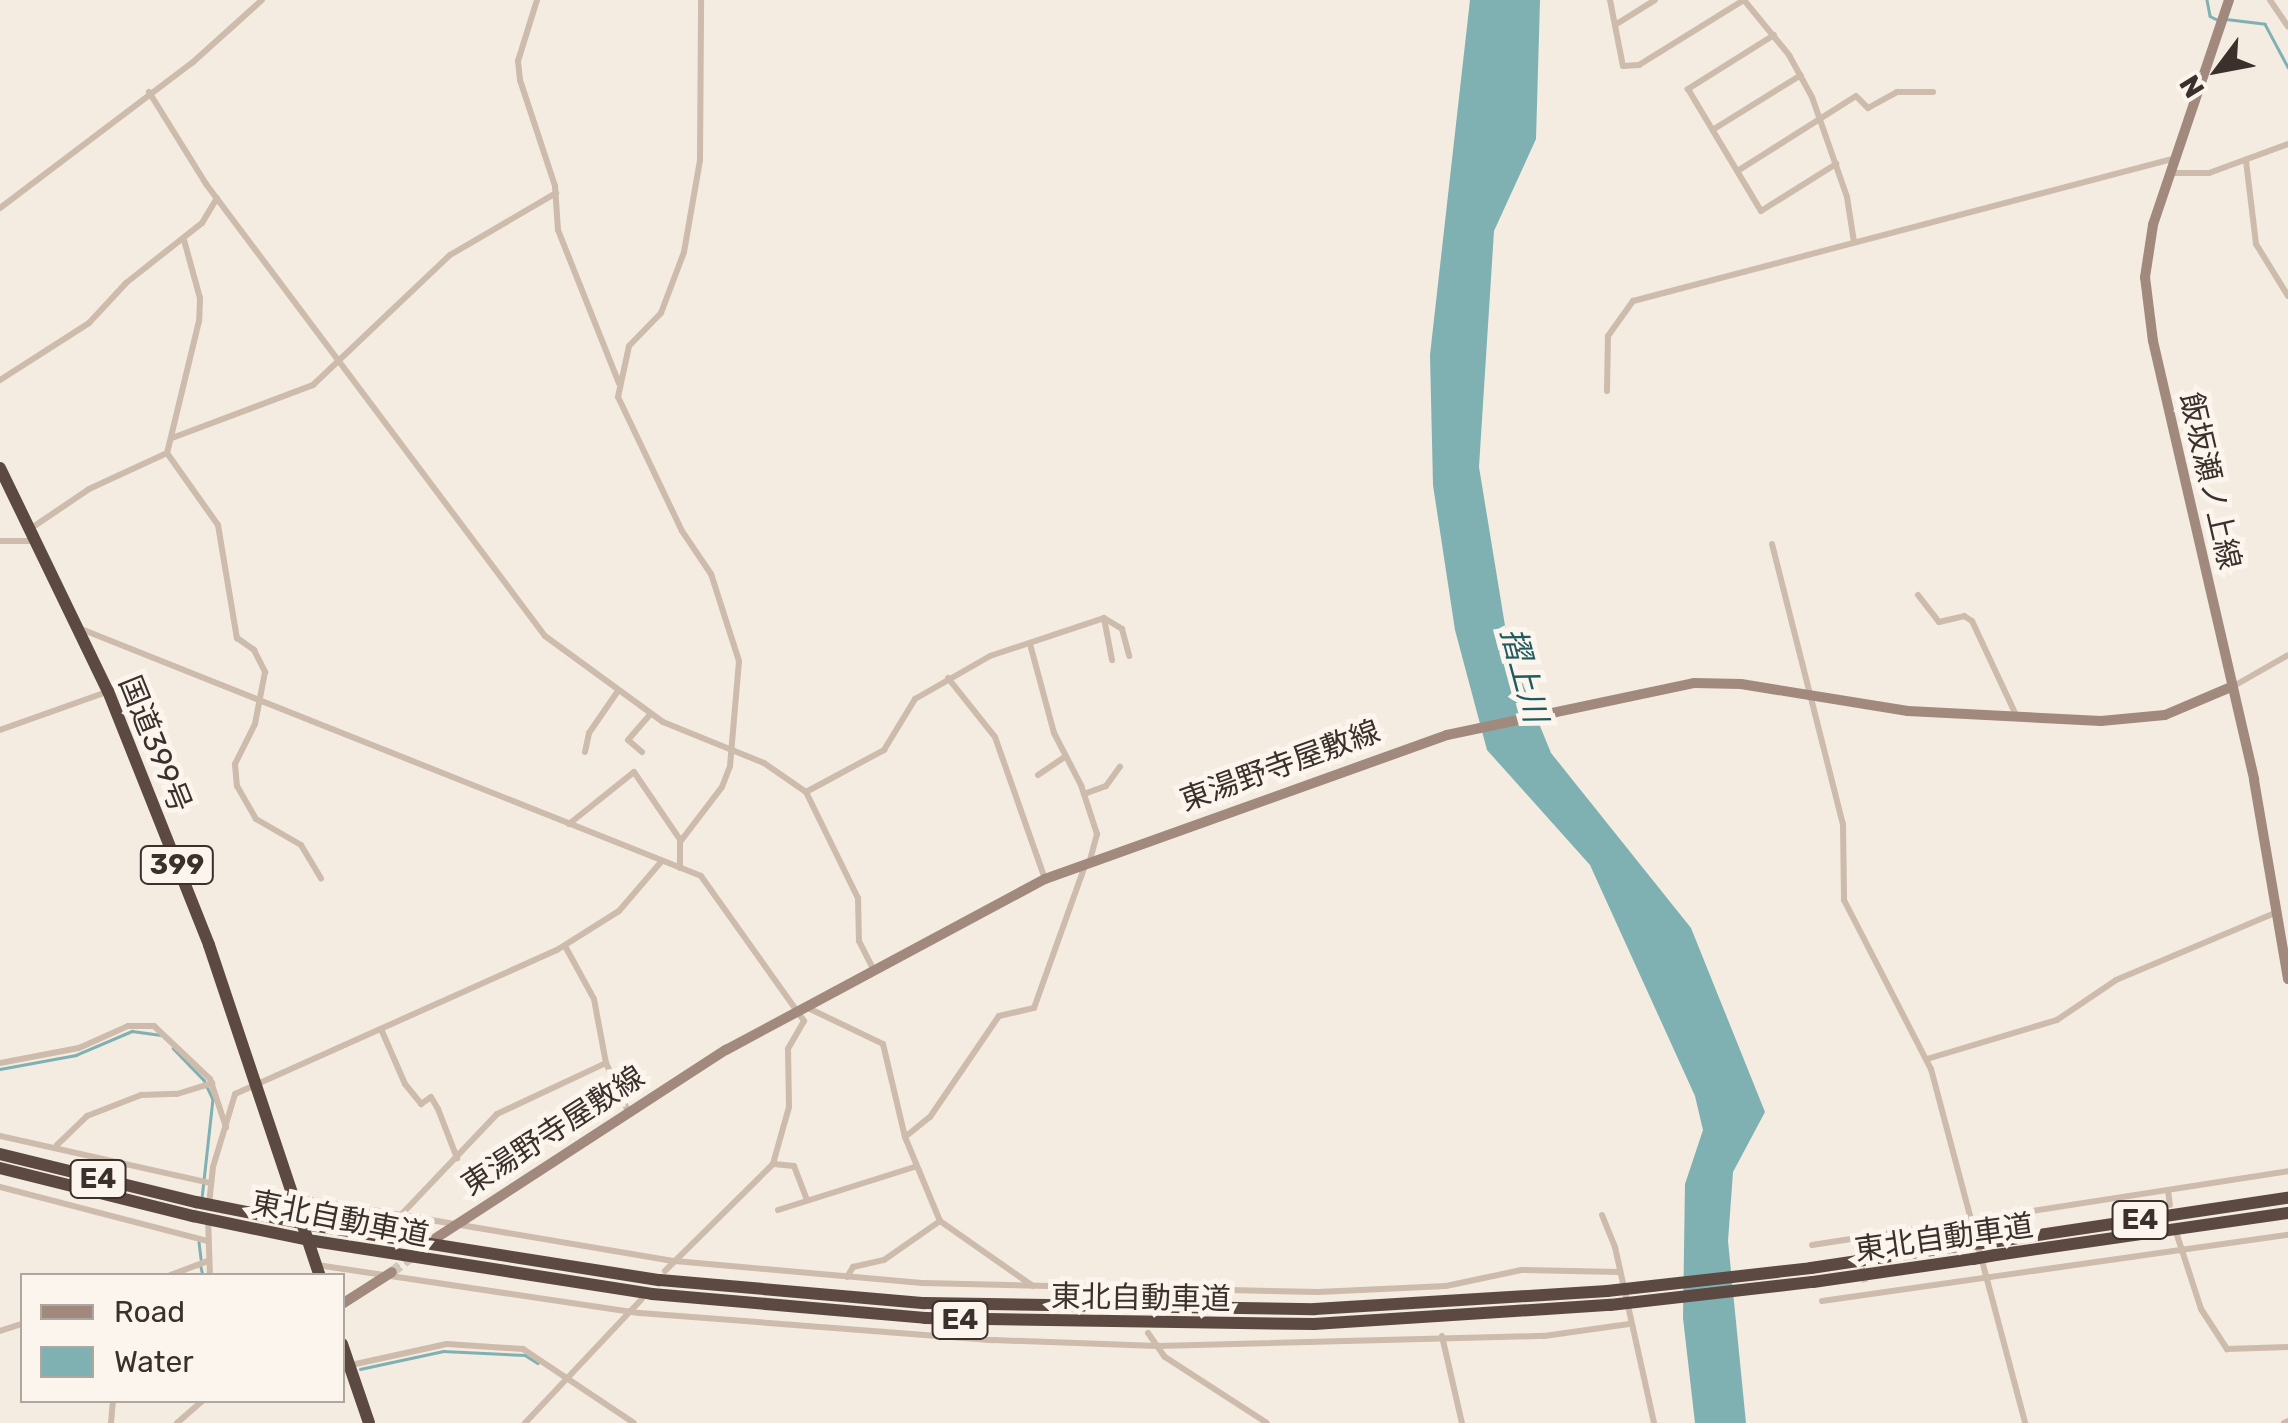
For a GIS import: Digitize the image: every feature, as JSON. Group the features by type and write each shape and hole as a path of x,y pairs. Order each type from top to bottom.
{"highway":[{"name":"国道399号","path":"0,468 108,691 209,945 318,1270"},
{"name":"東北自動車道","path":"0,1154 314,1241 652,1294 925,1318 1314,1324 1812,1275 2288,1198"},
{"name":"東北自動車道","path":"0,1168 195,1209 660,1280 925,1303 1315,1309 1608,1298"},
{"name":"東北自動車道","path":"1994,1248 2288,1213"},
{"path":"346,1366 369,1423"}],"main road":[{"name":"飯坂瀬ノ上線","path":"2229,0 2147,248 2148,310 2231,687 2288,979"},
{"name":"東湯野寺屋敷線","path":"436,1238 628,1110 1044,879 1448,735 1628,694 1694,684 1908,711 2016,716 2158,716 2231,687"},
{"path":"345,1302 389,1274"}],"street":[{"path":"0,208 212,48 262,0"},
{"path":"538,0 518,69 556,193 558,230 620,383 627,425 711,574 732,630 741,696 735,748 722,787 681,841 680,868"},
{"path":"620,383 629,346 662,313 684,252 700,160 700,0"},
{"path":"1610,0 1623,66 1639,65 1744,0 1801,75 1836,164 1854,242"},
{"path":"1615,25 1655,0"},
{"path":"2270,0 2288,26"},
{"path":"1774,35 1688,89 1761,211 1836,164"},
{"path":"1714,129 1801,75"},
{"path":"149,92 217,198 546,636 650,714 735,748 806,792 858,898 859,941 874,971"},
{"path":"1739,170 1856,96 1868,108 1898,92 1933,92"},
{"path":"2172,172 2209,172 2288,144"},
{"path":"1607,391 1608,336 1625,305 2177,158"},
{"path":"2246,161 2256,244 2288,296"},
{"path":"172,438 313,385 338,357 450,255 556,193"},
{"path":"0,380 90,323 126,283 184,240 217,198"},
{"path":"0,541 33,535 89,489 166,453 172,438 176,398 195,359 199,320 200,298 184,240"},
{"path":"166,453 218,524 237,638 258,655 265,672 260,700 235,764 237,786 256,819 301,845 321,878"},
{"path":"1772,544 1843,824 1844,900 1927,1059 1976,1222 2025,1423"},
{"path":"1918,595 1939,622 1964,616 1972,621 2016,716"},
{"path":"806,792 892,744 906,708 948,678 1104,618 1122,628 1129,656"},
{"path":"1104,618 1112,660"},
{"path":"80,628 702,876 805,1010 882,1044 914,1167 940,1221 1034,1287"},
{"path":"905,1137 930,1118 998,1016 1034,1008 1098,839 1084,794 1065,757 1030,644"},
{"path":"2231,687 2288,655"},
{"path":"948,678 995,737 1044,879"},
{"path":"0,730 108,691"},
{"path":"585,752 589,732 618,691"},
{"path":"642,752 628,740 650,714"},
{"path":"1038,775 1065,757"},
{"path":"1084,794 1106,786 1120,767"},
{"path":"569,824 634,772 681,841"},
{"path":"208,1273 203,1263 202,1238 206,1182 227,1128 235,1094 566,946 619,911 661,862"},
{"path":"1927,1059 2057,1020 2116,980 2277,912"},
{"path":"566,946 594,999 606,1063 628,1110"},
{"path":"665,1271 773,1164 789,1107 788,1049 804,1021 805,1010"},
{"path":"0,1063 79,1048 128,1026 146,1024 166,1032 208,1085 227,1128"},
{"path":"381,1029 405,1084 421,1104 431,1097 457,1158"},
{"path":"400,1217 496,1114 606,1063"},
{"path":"52,1147 86,1116 141,1095 208,1085"},
{"path":"0,1136 206,1182"},
{"path":"773,1164 794,1166 807,1200"},
{"path":"778,1210 914,1167"},
{"path":"1812,1245 1857,1242 2288,1172"},
{"path":"0,1187 40,1193 202,1238"},
{"path":"2168,1191 2170,1206"},
{"path":"294,1197 452,1228 675,1261 847,1278 1034,1287 1391,1290 1520,1270 1618,1272"},
{"path":"1602,1215 1654,1423"},
{"path":"847,1278 853,1268 884,1260 940,1221"},
{"path":"1822,1302 2288,1234"},
{"path":"2177,1236 2201,1309 2227,1348 2288,1348"},
{"path":"1857,1242 1859,1252"},
{"path":"176,1273 203,1263"},
{"path":"318,1270 389,1274 632,1312 841,1332 1157,1346 1544,1336 1629,1324"},
{"path":"1864,1282 1867,1297"},
{"path":"1126,1288 1129,1299"},
{"path":"525,1423 642,1300"},
{"path":"1148,1333 1157,1346 1267,1423"},
{"path":"1442,1336 1462,1423"},
{"path":"346,1366 472,1344 529,1350 634,1423"},
{"path":"177,1423 200,1403"}],"water":[{"path":"1470,0 1540,0 1536,139 1494,231 1479,467 1509,650 1551,753 1691,928 1765,1112 1733,1172 1728,1241 1746,1423 1695,1423 1683,1318 1685,1184 1703,1130 1695,1096 1590,865 1487,750 1455,630 1433,485 1430,355"}],"waterway":[{"path":"2207,0 2210,16 2218,20"},
{"path":"2226,19 2265,24 2288,67"},
{"path":"0,1069 76,1055 132,1031 161,1035"},
{"path":"173,1048 204,1080 213,1099 202,1199"},
{"path":"199,1242 201,1259"},
{"path":"201,1267 202,1273"},
{"path":"360,1369 443,1351 525,1355 538,1363"}],"tunnel":[{"path":"392,1272 431,1242"},
{"path":"1860,1259 1865,1282"}],"water label":[{"name":"摺上川","path":"1524,675"}]}
